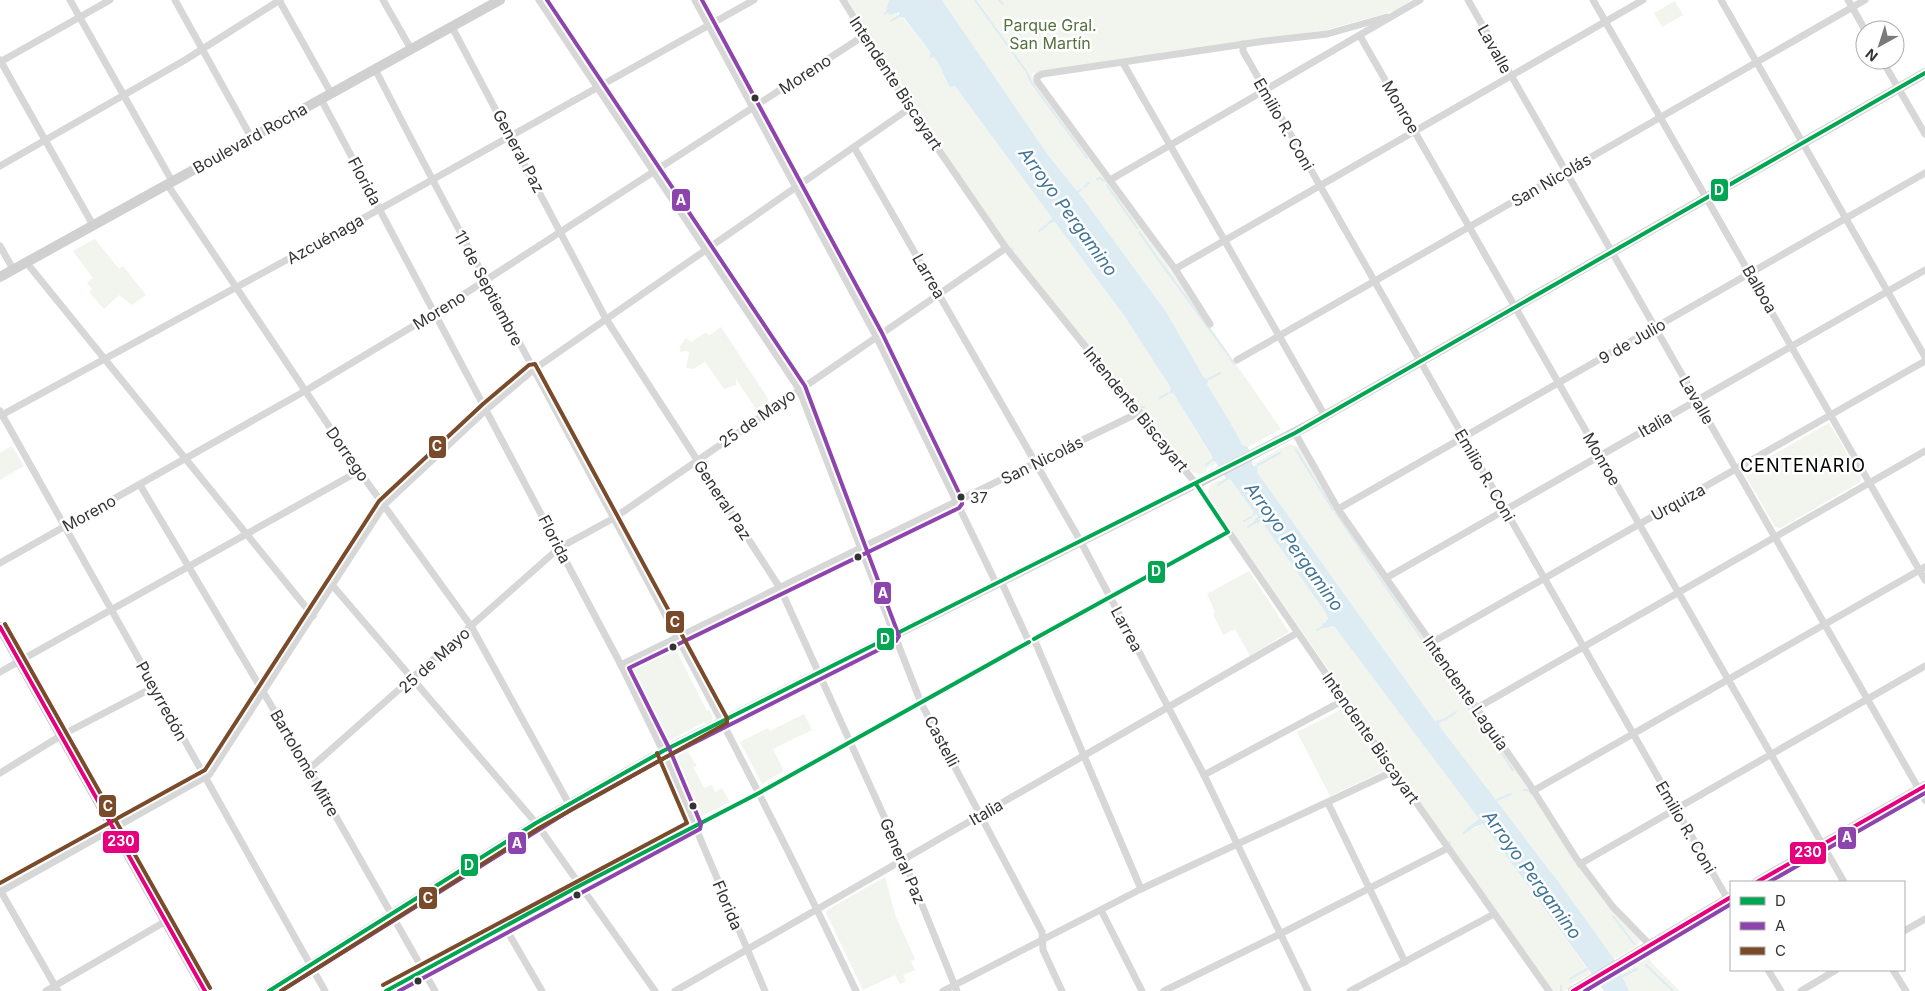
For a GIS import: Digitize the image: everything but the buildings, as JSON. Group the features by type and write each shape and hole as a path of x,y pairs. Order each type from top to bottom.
{"main road":[{"name":"Boulevard Rocha","path":"0,277 452,27 488,3 500,0"},
{"path":"1200,481 1295,433 1925,73"},
{"path":"0,627 205,991"},
{"path":"1759,881 1922,788"},
{"path":"1573,991 1730,900"}],"street":[{"name":"Dorrego","path":"70,0 170,183 359,471 471,626 569,804"},
{"path":"93,225 0,61 110,0"},
{"path":"175,0 251,137"},
{"path":"0,166 124,96 279,0 331,93"},
{"path":"383,0 410,49"},
{"name":"Castelli","path":"539,0 799,389 921,703 1042,932 1043,950 1062,991"},
{"path":"695,0 754,106 876,336 956,502 998,582 1032,640 1084,755 1141,889"},
{"name":"Azcuénaga","path":"1,414 380,209 754,0"},
{"name":"Intendente Biscayart","path":"843,0 910,108 1006,248 1140,412 1200,481 1228,532 1548,991"},
{"path":"1110,180 1169,144 1420,0"},
{"name":"Lavalle","path":"1468,0 1775,538 1922,788 1925,800"},
{"name":"Balboa","path":"1593,0 1870,483 1922,568 1925,580"},
{"path":"1175,269 1643,0"},
{"path":"1721,0 1925,359"},
{"path":"1848,0 1859,20"},
{"name":"San Nicolás","path":"1238,360 1865,0"},
{"path":"1210,324 1175,269 1037,81 1036,76 1243,44 1327,34 1388,17"},
{"name":"General Paz","path":"452,27 562,231 606,319 780,588 903,858 956,988"},
{"name":"Moreno","path":"0,563 305,391 435,313 865,35"},
{"name":"Monroe","path":"1360,36 1639,524 1680,592 1843,881"},
{"name":"Emilio R. Coni","path":"1243,44 1243,51 1319,185 1730,900"},
{"path":"1123,63 1325,416"},
{"name":"11 de Septiembre","path":"375,69 485,281 614,518 759,793"},
{"path":"1888,70 1925,134"},
{"name":"Florida","path":"321,99 487,409 663,751 764,991"},
{"path":"57,988 0,891 209,775 264,693 384,505 487,409 533,370 910,108"},
{"name":"Larrea","path":"854,147 940,294 1111,597 1239,844 1308,991"},
{"name":"9 de Julio","path":"1338,509 1925,173"},
{"path":"0,246 13,269"},
{"name":"25 de Mayo","path":"309,769 559,548 614,518 697,459 1006,248"},
{"path":"26,262 184,460 313,616"},
{"name":"Italia","path":"1386,578 1925,270"},
{"name":"Urquiza","path":"1431,643 1831,415 1925,359"},
{"name":"San Nicolás","path":"620,665 860,550 1140,412"},
{"name":"Pueyrredón","path":"1,414 325,991"},
{"name":"Intendente Laguía","path":"1295,433 1338,509 1477,708 1580,864 1613,907 1650,945"},
{"path":"1477,708 1925,452"},
{"path":"0,672 189,568 359,471"},
{"path":"269,991 536,823 663,751 1200,481"},
{"name":"Bartolomé Mitre","path":"140,485 309,769 436,991"},
{"path":"386,991 579,886 759,793 1228,532"},
{"path":"1533,791 1922,568"},
{"path":"333,586 536,823 655,991"},
{"name":"Italia","path":"675,991 903,858 1297,633"},
{"path":"1580,864 1925,666"},
{"path":"0,773 62,735 154,687"},
{"path":"1204,775 1344,700"},
{"path":"943,991 956,988 1141,889 1394,771"},
{"path":"759,793 818,909 856,991"},
{"path":"1328,803 1405,962"},
{"path":"1164,991 1448,848"},
{"path":"1101,910 1142,991"},
{"path":"1350,991 1494,914"},
{"path":"1905,929 1925,918"},
{"path":"46,991 57,988 166,921"},
{"path":"504,927 542,991"},
{"path":"1769,971 1781,991"},
{"path":"1801,991 1834,971"},
{"path":"1894,971 1906,991"}],"green space":[{"path":"848,0 889,0 887,9 898,12 899,17 903,18 931,53 930,57 934,57 937,61 950,87 955,86 1052,218 1047,225 1055,222 1125,317 1171,388 1168,394 1173,393 1213,459 1209,462 1215,461 1217,463 1206,469 1207,471 1199,475 1188,469 1139,405 1072,326 1003,239 905,94 906,90 900,81 897,80"},
{"name":"Parque Gral. San Martín","path":"942,0 1411,0 1397,10 1326,30 1031,74 1041,92 1140,226 1281,429 1248,447 1242,446 1237,434 1207,384 1209,379 1204,378 1167,313 1079,193 1083,187 1077,191 1048,155"},
{"path":"1675,1 1683,15 1662,27 1654,13"},
{"path":"95,239 119,269 123,266 146,295 132,305 119,295 104,309 89,292 92,289 87,283 93,278 73,251"},
{"path":"721,327 769,400 756,409 736,379 736,385 724,389 705,362 693,369 686,368 689,353 687,351 680,352 680,346 686,338 691,342 705,333 710,335"},
{"path":"1829,423 1861,477 1860,482 1781,528 1775,527 1745,475 1746,470"},
{"path":"1288,444 1299,447 1522,779 1573,860 1607,905 1640,940 1637,946 1614,959 1539,856 1496,802 1497,800 1494,800 1489,794 1440,727 1439,724 1442,721 1435,721 1257,472 1258,465 1253,464"},
{"path":"12,446 24,466 0,480 0,453"},
{"path":"1227,478 1230,479 1255,512 1251,518 1256,514 1258,517 1255,524 1261,522 1264,525 1326,613 1328,620 1324,622 1327,627 1334,626 1479,819 1467,828 1471,830 1483,824 1591,974 1571,984 1572,987 1564,991 1551,991 1209,497 1208,490 1212,483"},
{"path":"1249,571 1289,632 1250,656 1235,629 1223,635 1213,614 1215,612 1207,594"},
{"path":"671,643 677,646 679,650 677,652 707,711 710,710 713,718 711,722 705,724 704,722 665,743 659,739 662,737 628,668 668,648 667,645"},
{"path":"1344,708 1386,770 1330,796 1297,732"},
{"path":"804,714 812,730 773,749 784,771 762,784 740,742 768,728 770,731"},
{"path":"686,749 697,766 693,767 704,788 712,785 715,792 722,788 730,802 703,816 674,756"},
{"path":"885,877 896,917 915,959 911,961 915,970 903,975 906,981 900,984 895,975 863,990 826,913 827,910"},
{"path":"1647,954 1652,963 1680,991 1629,991 1619,970"}],"water":[{"name":"Arroyo Pergamino","path":"889,0 942,0 1048,155 1077,191 1084,187 1079,193 1167,313 1204,378 1209,379 1207,384 1242,445 1248,447 1253,466 1258,465 1257,472 1435,721 1444,719 1439,724 1440,727 1560,884 1614,959 1629,991 1604,991 1483,824 1467,832 1467,828 1479,819 1334,626 1323,628 1322,625 1328,619 1326,613 1264,525 1261,522 1254,524 1253,522 1258,516 1256,514 1251,518 1254,512 1230,479 1227,480 1215,461 1209,462 1213,458 1173,393 1169,394 1171,388 1125,317 1055,222 1046,225 1052,218 955,86 950,87 937,61 934,57 929,58 931,53 904,18 899,17 899,12 890,15 886,11"}],"waterway":[{"path":"975,0 1026,71"},
{"path":"999,0 1003,4"},
{"path":"891,21 899,16"},
{"path":"1027,73 1031,82 1087,158"},
{"path":"1097,179 1100,178 1104,181"},
{"path":"1084,187 1089,183"},
{"path":"1107,185 1137,228"},
{"path":"1039,231 1047,225"},
{"path":"1139,232 1168,273"},
{"path":"1169,274 1229,356"},
{"path":"1230,358 1234,364"},
{"path":"1209,379 1220,373"},
{"path":"1160,398 1168,393"},
{"path":"1296,450 1319,487"},
{"path":"1258,465 1280,453"},
{"path":"1206,465 1210,462"},
{"path":"1218,485 1227,479"},
{"path":"1320,488 1333,510"},
{"path":"1336,513 1381,580"},
{"name":"Arroyo Pergamino","path":"1244,521 1251,517"},
{"name":"Arroyo Pergamino","path":"1248,527 1254,523"},
{"path":"1382,581 1426,645"},
{"path":"1317,630 1322,627"},
{"path":"1428,647 1461,695"},
{"path":"1467,706 1480,721"},
{"path":"1444,720 1456,712"},
{"path":"1482,724 1513,770"},
{"path":"1524,790 1529,790"},
{"name":"Arroyo Pergamino","path":"1497,800 1511,794"},
{"path":"1613,916 1634,944"},
{"path":"1646,965 1673,991"},
{"path":"1570,979 1587,969"},
{"path":"1623,976 1637,969"},
{"path":"1561,986 1561,991"}],"transit line":[{"name":"A","path":"281,991 572,809 666,757 896,641 899,636 805,386 547,0"},
{"name":"A","path":"399,991 700,829 701,824 669,748 629,668 959,508 962,504 962,499 882,333 702,0"},
{"name":"D","path":"269,991 536,823 663,751 1295,433 1925,73"},
{"name":"C","path":"0,883 205,770 379,501 483,404 529,365 535,364 727,718 727,723 539,828 281,991"},
{"name":"D","path":"1034,639 1228,532 1196,484"},
{"name":"C","path":"5,624 210,988"},
{"name":"230","path":"0,627 205,991"},
{"name":"D","path":"386,991 579,886 759,793 1029,642"},
{"name":"C","path":"383,985 687,823 657,753"},
{"name":"230","path":"1759,881 1925,786"},
{"name":"A","path":"1771,881 1925,793"},
{"name":"230","path":"1573,991 1730,898"},
{"name":"A","path":"1585,991 1730,905"}],"place":[{"name":"37","path":"961,497"}],"district":[{"name":"CENTENARIO","path":"1803,466"}]}
